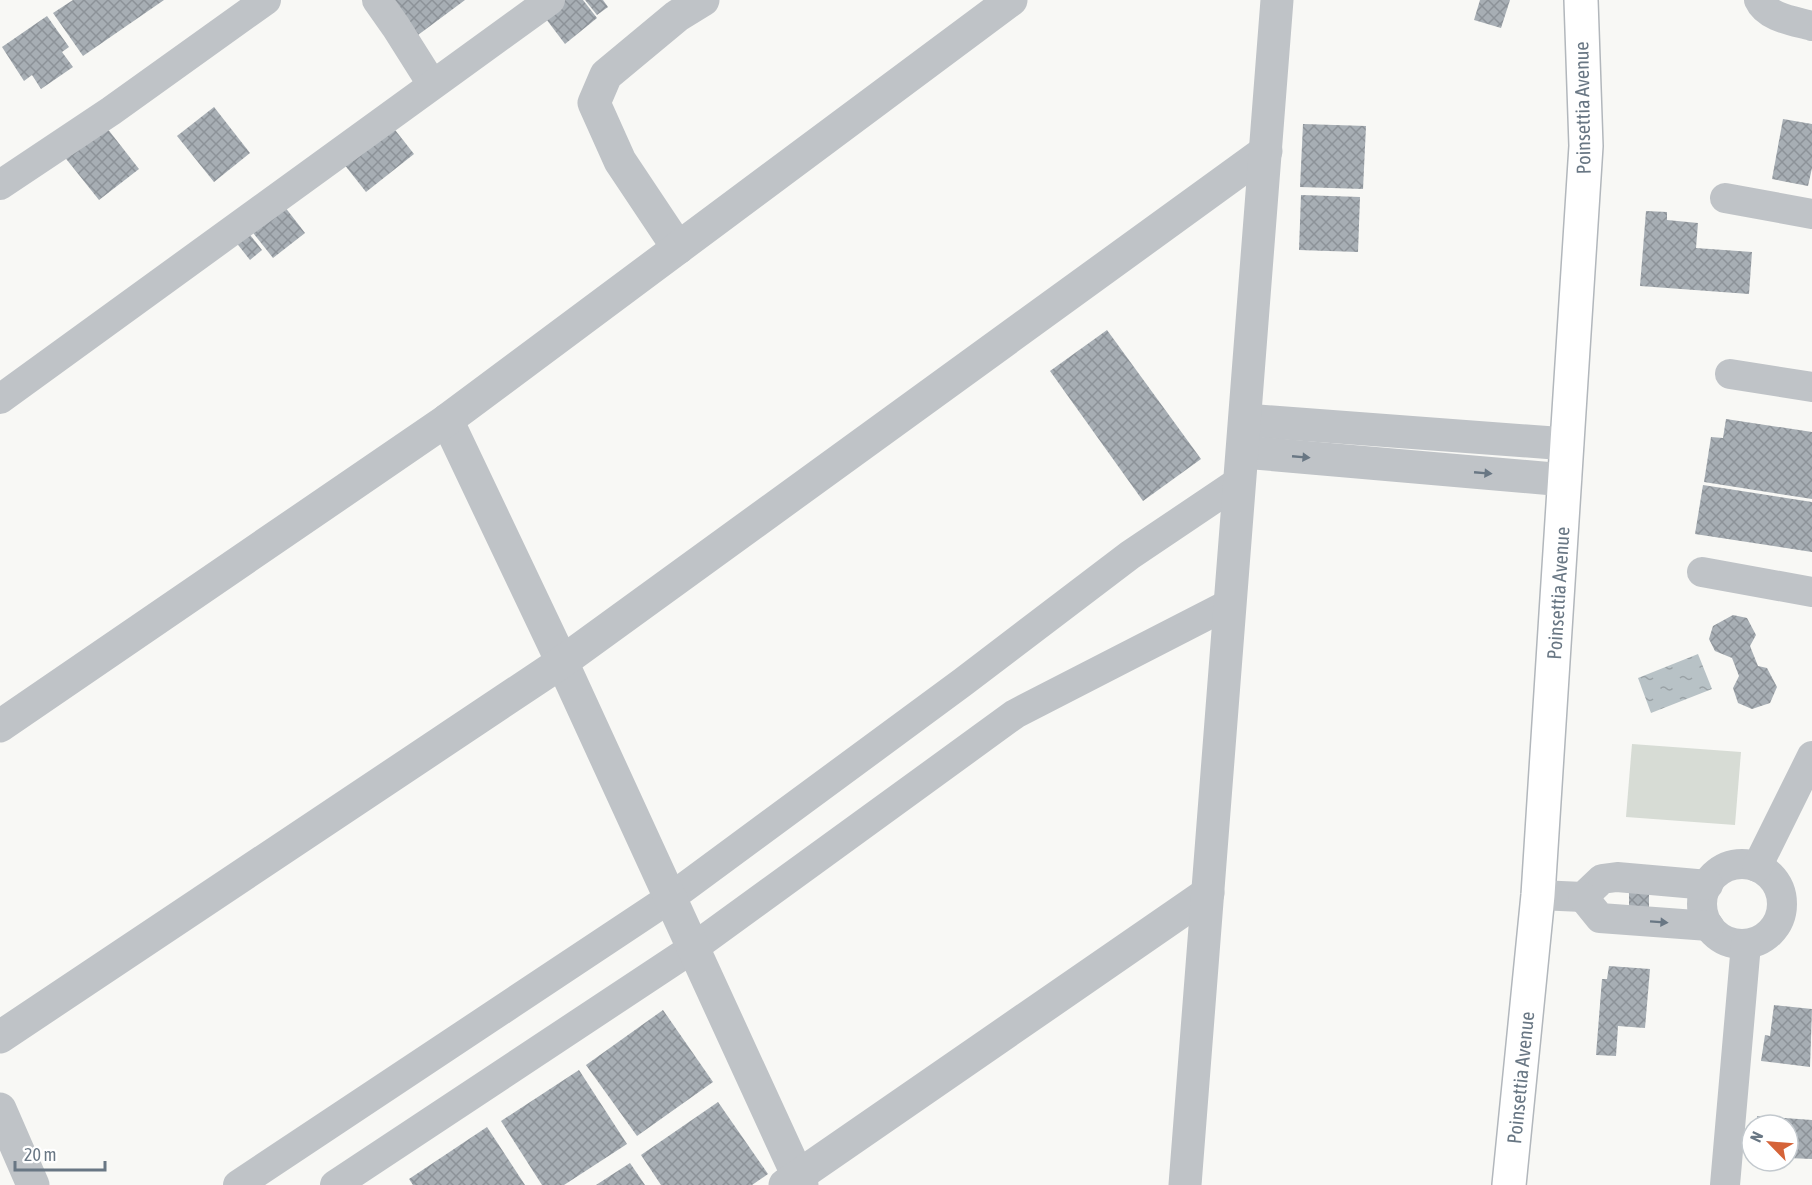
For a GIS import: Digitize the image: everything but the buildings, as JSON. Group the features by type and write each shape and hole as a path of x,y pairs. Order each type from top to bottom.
{"main road":[{"name":"Poinsettia Avenue","path":"1509,1185 1538,895 1586,146 1581,0"}],"street":[{"path":"0,185 111,111 266,0"},
{"path":"377,0 432,84"},
{"path":"0,399 550,0"},
{"path":"678,248 620,161 594,103 606,75 678,16 702,0"},
{"path":"0,726 447,420 1011,0"},
{"path":"1185,1185 1277,0"},
{"path":"1759,0 1762,6 1779,17 1812,26"},
{"path":"0,1037 562,662 1266,151"},
{"path":"1725,198 1812,214"},
{"path":"1730,374 1812,387"},
{"path":"447,420 562,662 693,948 795,1182 1208,893"},
{"path":"1245,420 1567,444"},
{"path":"1425,468 1428,433"},
{"path":"238,1185 670,898 963,682 1130,555 1242,466 1425,468 1565,480"},
{"path":"1702,572 1812,592"},
{"path":"335,1185 693,948 1015,714 1231,603"},
{"path":"1757,867 1812,756"},
{"path":"1744,864 1757,867 1777,884 1781,897 1778,923 1769,934 1758,941 1746,944 1731,943 1718,936 1709,926 1703,913 1702,898 1717,873 1729,867 1744,864"},
{"path":"1538,895 1582,897 1602,879 1617,877 1708,885"},
{"path":"1582,897 1600,918 1709,926"},
{"path":"1725,1185 1746,944"},
{"path":"0,1109 33,1185"}],"shaded area":[{"path":"1632,744 1741,752 1735,825 1626,817"}],"water":[{"path":"1698,654 1712,689 1651,713 1638,678"}]}
